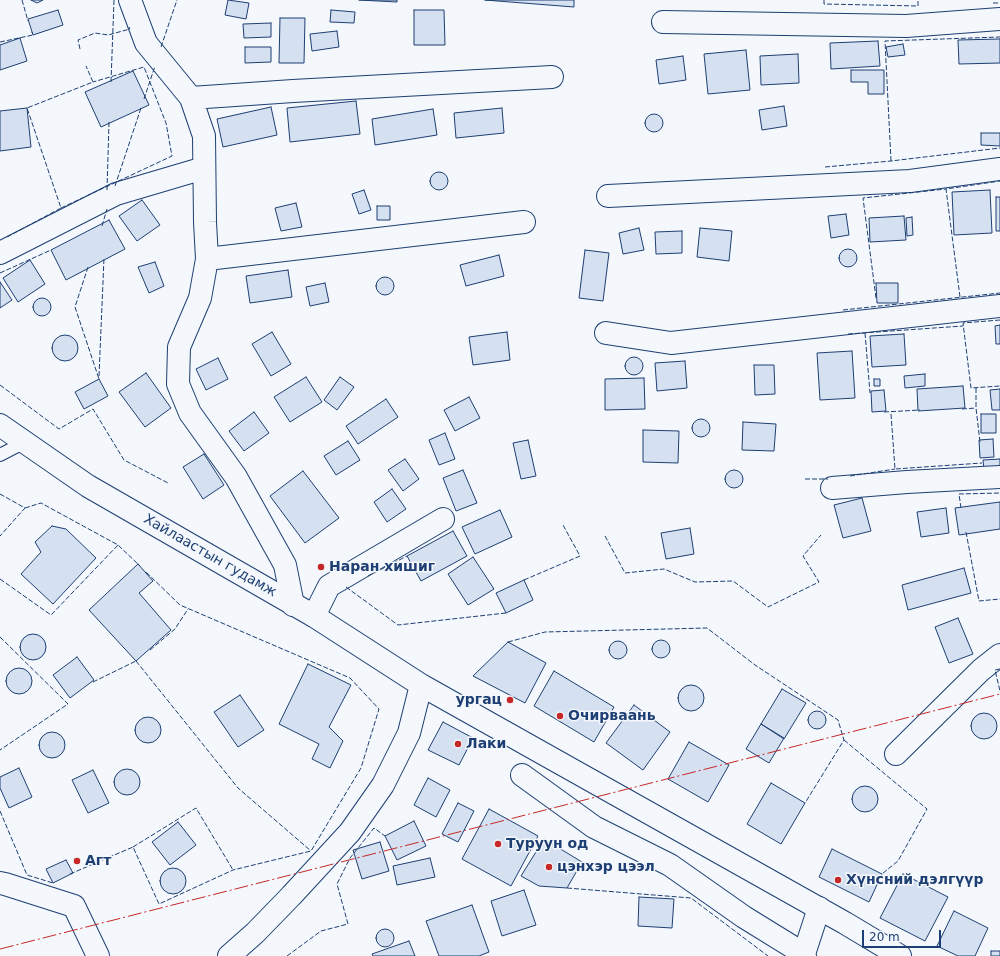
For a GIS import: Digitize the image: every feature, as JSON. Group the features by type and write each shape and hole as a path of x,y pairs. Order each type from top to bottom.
{"street":[{"path":"130,0 146,43 191,98 204,136 207,259 200,298 179,347 178,384 190,413 236,477 285,565 293,605"},
{"path":"663,22 906,26 1000,19"},
{"path":"191,98 552,77"},
{"path":"0,252 116,194 204,168"},
{"path":"608,196 910,181 1000,169"},
{"path":"207,259 524,222"},
{"path":"606,333 672,343 1000,306"},
{"name":"Хайлаастын гудамж","path":"0,425 88,486 314,616 421,685 819,908 900,956"},
{"path":"832,488 1000,477"},
{"path":"314,616 329,586 443,519"},
{"path":"896,754 981,670 1000,655"},
{"path":"229,956 291,896 350,832 383,785 408,733 421,685"},
{"path":"522,775 594,827 670,865 744,917 804,955 819,908"},
{"path":"0,883 74,906 98,956"}],"lane":[{"path":"0,455 25,442"}],"building":[{"path":"31,0 43,0 37,3"},
{"path":"228,0 249,3 246,19 225,15"},
{"path":"359,0 397,0 397,2"},
{"path":"485,0 574,0 574,7"},
{"path":"58,10 63,25 33,35 28,19"},
{"path":"331,10 355,12 354,23 330,22"},
{"path":"414,10 444,10 445,45 414,45"},
{"path":"280,18 305,18 304,63 279,63"},
{"path":"271,23 271,37 244,38 243,24"},
{"path":"337,31 339,47 312,51 310,34"},
{"path":"20,38 27,61 0,70 0,45"},
{"path":"1000,39 1000,63 959,64 958,40"},
{"path":"878,41 880,66 831,69 830,43"},
{"path":"903,44 905,55 888,57 886,47"},
{"path":"245,47 271,47 271,62 245,63"},
{"path":"746,50 750,90 708,94 704,54"},
{"path":"798,54 799,83 761,85 760,56"},
{"path":"683,56 686,80 659,84 656,60"},
{"path":"851,70 884,70 884,94 868,94 868,82 851,82"},
{"path":"133,71 149,105 101,127 85,92"},
{"path":"356,101 360,134 290,142 287,108"},
{"path":"784,106 787,126 762,130 759,110"},
{"path":"271,107 277,135 223,147 217,119"},
{"path":"27,108 31,147 0,151 0,111"},
{"path":"502,108 504,133 456,138 454,113"},
{"path":"433,109 437,135 375,145 372,119"},
{"path":"654,114 660,117 663,123 660,129 654,132 648,129 645,123 648,117"},
{"path":"981,133 1000,133 1000,146 981,145"},
{"path":"439,172 445,175 448,181 445,187 439,190 433,187 430,181 433,175"},
{"path":"364,190 371,210 359,214 352,194"},
{"path":"990,190 992,233 954,235 952,192"},
{"path":"996,197 1000,197 1000,231 996,231"},
{"path":"142,200 160,225 137,241 119,216"},
{"path":"296,203 302,227 281,231 275,208"},
{"path":"377,206 390,206 390,220 377,220"},
{"path":"846,214 849,235 831,238 828,216"},
{"path":"904,216 906,240 870,242 869,218"},
{"path":"912,217 913,235 907,236 906,218"},
{"path":"109,220 125,249 66,280 51,250"},
{"path":"639,228 644,250 623,254 619,233"},
{"path":"700,228 732,231 729,261 697,257"},
{"path":"682,231 682,253 656,254 655,232"},
{"path":"848,249 854,252 857,258 854,264 848,267 842,264 839,258 842,252"},
{"path":"585,250 609,253 603,301 579,298"},
{"path":"499,255 504,276 466,286 460,265"},
{"path":"30,260 45,284 18,302 3,278"},
{"path":"155,262 164,286 149,293 138,267"},
{"path":"288,270 292,297 250,303 246,276"},
{"path":"385,277 391,280 394,286 391,292 385,295 379,292 376,286 379,280"},
{"path":"0,282 12,300 0,308"},
{"path":"325,283 329,302 310,306 306,287"},
{"path":"876,283 898,283 898,303 877,303"},
{"path":"42,298 48,301 51,307 48,313 42,316 36,313 33,307 36,301"},
{"path":"1000,325 1000,344 996,344 995,326"},
{"path":"272,332 291,364 271,376 252,344"},
{"path":"507,332 510,360 473,365 469,337"},
{"path":"904,334 906,365 872,367 870,336"},
{"path":"65,335 74,339 78,348 74,357 65,361 56,357 52,348 56,339"},
{"path":"852,351 855,398 820,400 817,353"},
{"path":"634,357 640,360 643,366 640,372 634,375 628,372 625,366 628,360"},
{"path":"218,358 228,379 206,390 196,369"},
{"path":"685,361 687,388 657,391 655,363"},
{"path":"754,365 774,365 775,394 755,395"},
{"path":"146,373 171,408 145,427 119,392"},
{"path":"925,374 925,386 905,388 904,376"},
{"path":"306,377 322,402 290,422 274,397"},
{"path":"340,377 354,387 337,410 324,400"},
{"path":"644,378 645,409 605,410 605,379"},
{"path":"99,379 108,396 84,409 75,392"},
{"path":"874,379 880,379 880,386 874,386"},
{"path":"963,386 965,408 918,411 917,389"},
{"path":"1000,389 1000,410 992,410 990,390"},
{"path":"884,390 886,411 872,412 871,391"},
{"path":"469,397 480,418 455,431 444,410"},
{"path":"386,399 398,417 358,444 346,426"},
{"path":"254,412 269,433 244,451 229,431"},
{"path":"981,414 996,414 996,433 981,433"},
{"path":"701,419 707,422 710,428 707,434 701,437 695,434 692,428 695,422"},
{"path":"743,422 776,424 774,451 742,450"},
{"path":"643,430 679,431 678,463 643,462"},
{"path":"445,433 455,459 439,465 429,440"},
{"path":"993,439 994,457 980,458 979,440"},
{"path":"528,440 536,476 521,479 513,443"},
{"path":"348,441 360,460 336,475 324,456"},
{"path":"204,454 224,485 203,499 183,467"},
{"path":"405,459 419,479 403,491 388,470"},
{"path":"1000,459 1000,467 984,469 983,460"},
{"path":"463,470 477,503 456,511 443,478"},
{"path":"734,470 740,473 743,479 740,485 734,488 728,485 725,479 728,473"},
{"path":"303,471 339,518 305,543 270,496"},
{"path":"392,489 406,509 387,522 374,502"},
{"path":"862,498 871,531 843,538 834,505"},
{"path":"1000,502 1000,529 959,535 955,508"},
{"path":"946,508 949,533 921,537 917,512"},
{"path":"500,510 512,537 475,554 462,527"},
{"path":"52,526 66,529 96,558 53,604 21,574 41,552 35,542"},
{"path":"690,528 694,554 666,559 661,533"},
{"path":"453,531 467,556 421,581 407,556"},
{"path":"473,557 494,589 468,605 448,574"},
{"path":"138,564 153,581 139,593 171,630 136,661 89,610"},
{"path":"964,568 971,593 908,610 902,585"},
{"path":"524,580 533,600 506,613 496,593"},
{"path":"958,618 973,654 949,663 935,627"},
{"path":"33,634 42,638 46,647 42,656 33,660 24,656 20,647 24,638"},
{"path":"661,640 667,643 670,649 667,655 661,658 655,655 652,649 655,643"},
{"path":"618,641 624,644 627,650 624,656 618,659 612,656 609,650 612,644"},
{"path":"508,642 546,663 525,703 473,676"},
{"path":"77,657 94,680 70,698 53,675"},
{"path":"308,664 351,685 329,727 343,741 330,768 312,759 319,744 279,724"},
{"path":"19,668 28,672 32,681 28,690 19,694 10,690 6,681 10,672"},
{"path":"554,671 614,707 594,742 534,706"},
{"path":"691,685 700,689 704,698 700,707 691,711 682,707 678,698 682,689"},
{"path":"782,689 806,703 784,739 761,724"},
{"path":"240,695 264,730 238,747 214,712"},
{"path":"634,705 670,732 643,770 606,743"},
{"path":"817,711 823,714 826,720 823,726 817,729 811,726 808,720 811,714"},
{"path":"984,713 993,717 997,726 993,735 984,739 975,735 971,726 975,717"},
{"path":"148,717 157,721 161,730 157,739 148,743 139,739 135,730 139,721"},
{"path":"443,722 473,738 459,765 428,750"},
{"path":"761,724 784,738 769,763 746,749"},
{"path":"52,732 61,736 65,745 61,754 52,758 43,754 39,745 43,736"},
{"path":"689,742 729,765 708,802 668,779"},
{"path":"19,768 32,797 9,808 0,788 0,777"},
{"path":"127,769 136,773 140,782 136,791 127,795 118,791 114,782 118,773"},
{"path":"93,770 109,803 88,813 72,780"},
{"path":"428,778 450,790 436,817 414,805"},
{"path":"771,783 805,803 781,844 747,824"},
{"path":"865,786 874,790 878,799 874,808 865,812 856,808 852,799 856,790"},
{"path":"458,803 474,811 458,842 442,834"},
{"path":"489,809 538,836 511,886 462,859"},
{"path":"414,821 426,846 397,860 385,836"},
{"path":"178,822 196,845 170,865 152,842"},
{"path":"544,839 582,862 567,888 539,886 521,876"},
{"path":"380,842 389,871 362,879 353,850"},
{"path":"832,849 882,874 869,902 819,877"},
{"path":"430,858 435,877 397,885 393,866"},
{"path":"66,860 73,873 53,883 46,869"},
{"path":"173,868 182,872 186,881 182,890 173,894 164,890 160,881 164,872"},
{"path":"903,874 948,897 925,941 880,918"},
{"path":"524,890 536,925 502,936 491,901"},
{"path":"639,897 674,899 672,928 638,926"},
{"path":"472,905 489,952 479,956 439,956 426,921"},
{"path":"954,911 988,928 975,956 958,956 937,946"},
{"path":"385,929 391,932 394,938 391,944 385,947 379,944 376,938 379,932"},
{"path":"409,941 415,956 373,956 372,954"},
{"path":"991,951 1000,951 1000,956 991,956"}],"fence":[{"path":"22,0 28,21"},
{"path":"111,82 114,0"},
{"path":"161,47 177,0"},
{"path":"824,0 824,4 918,6 918,0"},
{"path":"993,3 1000,3"},
{"path":"80,49 78,40 95,33 108,35 130,29 129,27"},
{"path":"0,42 33,35 32,32"},
{"path":"891,161 885,41 1000,37"},
{"path":"7,237 61,208 27,108 93,82 86,66"},
{"path":"144,99 155,66"},
{"path":"61,208 172,156 166,123 144,67 93,82"},
{"path":"115,186 141,108"},
{"path":"107,190 109,122"},
{"path":"825,167 1000,148"},
{"path":"960,297 946,189 1000,181"},
{"path":"876,298 863,198 946,189"},
{"path":"102,226 107,209"},
{"path":"0,273 51,250"},
{"path":"99,376 104,258"},
{"path":"88,267 75,307 99,379"},
{"path":"843,310 1000,293"},
{"path":"1000,320 963,323 971,388 1000,386"},
{"path":"848,334 963,326"},
{"path":"865,333 870,393"},
{"path":"0,385 59,429 93,409 124,460 168,483"},
{"path":"976,388 976,408 980,442"},
{"path":"962,409 976,408"},
{"path":"884,412 920,410"},
{"path":"891,414 895,469 982,463"},
{"path":"850,476 895,469"},
{"path":"805,479 828,479"},
{"path":"961,508 959,494 1000,493"},
{"path":"0,494 25,508 0,536"},
{"path":"25,508 41,503 118,545 140,566"},
{"path":"524,580 580,556 563,525"},
{"path":"966,532 979,601 1000,599"},
{"path":"605,536 625,573 664,569 695,582 733,581 768,607 819,582 803,556 821,535"},
{"path":"0,579 51,615 118,545"},
{"path":"368,576 407,556"},
{"path":"70,874 133,847 159,904 233,870 311,851 361,768 379,709 350,678 180,605 146,572"},
{"path":"346,587 398,625 506,613"},
{"path":"150,650 175,629 188,609"},
{"path":"508,642 545,632 707,628 755,665 838,720 844,740 805,803"},
{"path":"0,637 68,704 0,750"},
{"path":"136,661 238,788 311,851"},
{"path":"93,682 136,661"},
{"path":"1000,669 995,670 1000,691"},
{"path":"844,740 927,809 898,861 882,874"},
{"path":"133,847 196,808 233,870"},
{"path":"0,811 27,875 53,883 54,882"},
{"path":"287,956 321,931 348,924 337,884 350,858 374,828 385,836"},
{"path":"567,888 691,898 768,956"}],"power":[{"path":"0,949 1000,694"}],"place":[{"name":"Наран хишиг","path":"321,567"},
{"name":"ургац","path":"510,700"},
{"name":"Очирваань","path":"560,716"},
{"name":"Лаки","path":"458,744"},
{"name":"Туруун од","path":"498,844"},
{"name":"Агт","path":"77,861"},
{"name":"цэнхэр цээл","path":"549,867"},
{"name":"Хүнсний дэлгүүр","path":"838,880"}]}
